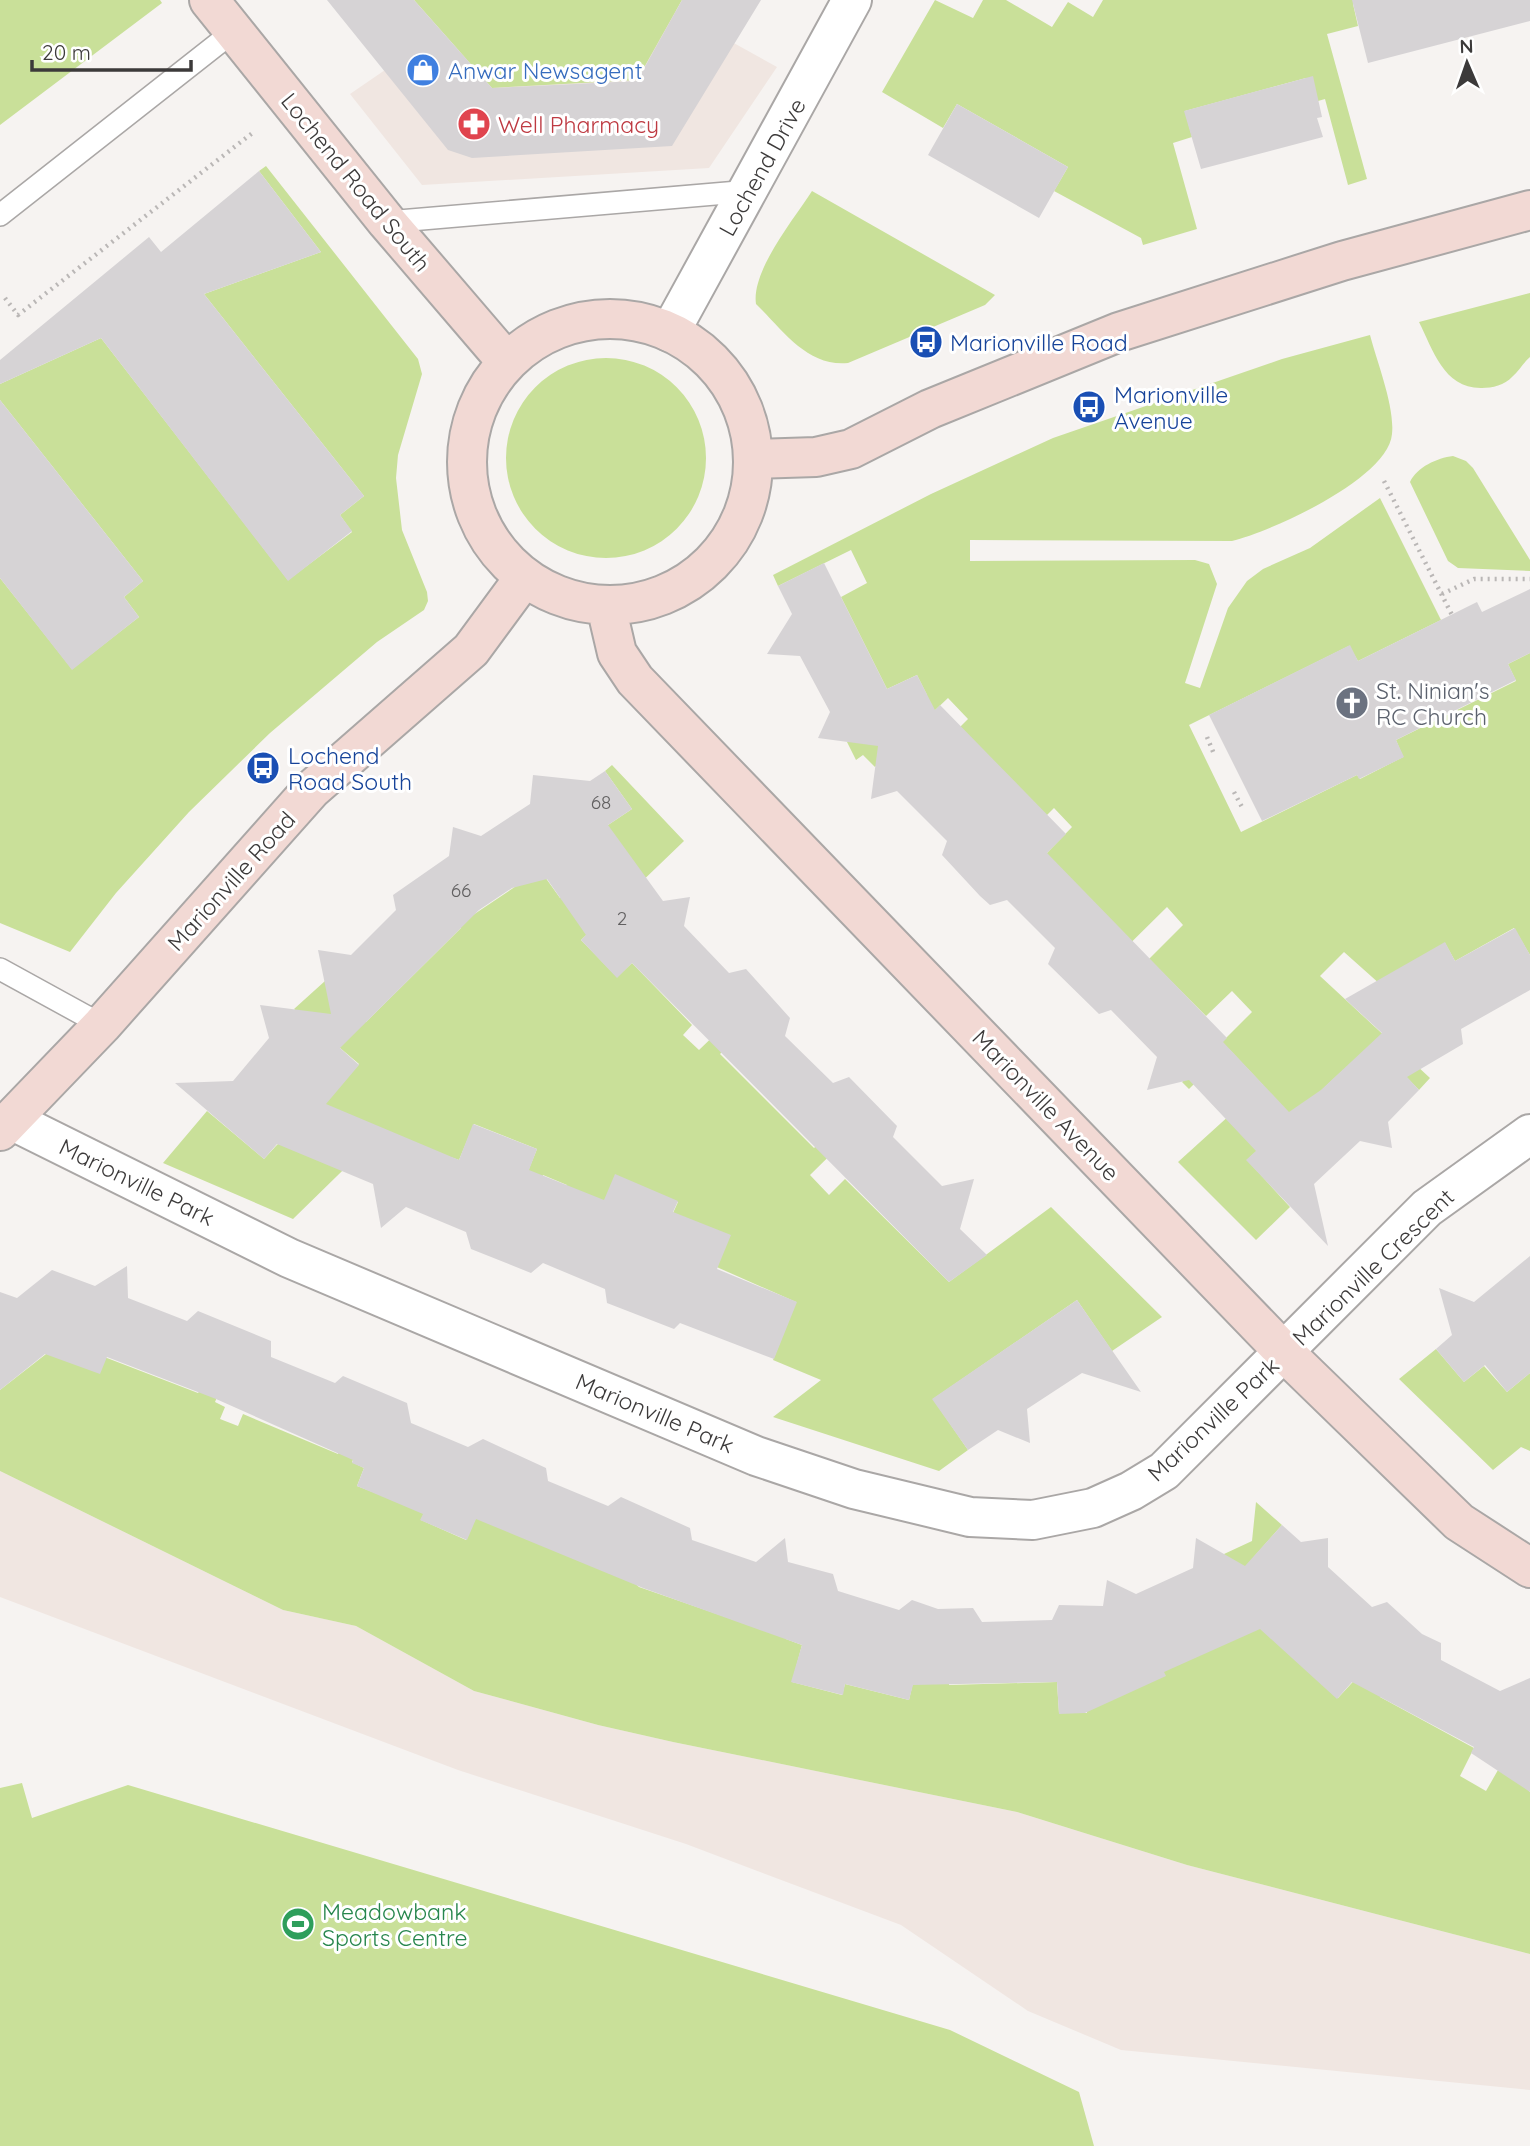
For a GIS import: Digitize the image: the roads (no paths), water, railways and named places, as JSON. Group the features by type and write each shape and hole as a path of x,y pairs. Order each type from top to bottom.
{"street":[{"name":"Lochend Road South","path":"209,0 387,222 507,362"},
{"name":"Lochend Drive","path":"670,332 750,191 852,0"},
{"path":"754,459 816,457 851,449 943,404 1119,332 1342,261 1530,210"},
{"path":"613,318 643,323 670,332 704,353 730,383 747,420 754,459 750,492 740,523 723,551 699,575 671,592 639,603 606,606 568,599 524,578 495,550 476,514 466,474 469,433 482,395 507,362 555,329 584,321 613,318"},
{"name":"Marionville Road","path":"6,1126 102,1025 312,790 471,650 524,578"},
{"name":"Marionville Avenue","path":"606,606 617,653 635,680 1285,1353 1460,1522 1530,1568"},
{"name":"Marionville Park","path":"6,1126 289,1258 756,1456 864,1492 970,1517 1015,1521 1054,1518 1093,1508 1131,1491 1151,1480 1181,1456 1285,1353"},
{"name":"Marionville Crescent","path":"1285,1353 1427,1208 1530,1134"}],"lane":[{"path":"0,215 234,31"},
{"path":"387,222 750,191"},
{"path":"0,969 102,1025"}],"place":[{"name":"Anwar Newsagent","path":"423,70"},
{"name":"Well Pharmacy","path":"474,124"},
{"name":"Marionville Road","path":"926,342"},
{"name":"Marionville Avenue","path":"1089,407"},
{"name":"St. Ninian's RC Church","path":"1352,703"},
{"name":"Lochend Road South","path":"263,768"},
{"name":"Meadowbank Sports Centre","path":"298,1924"}]}
